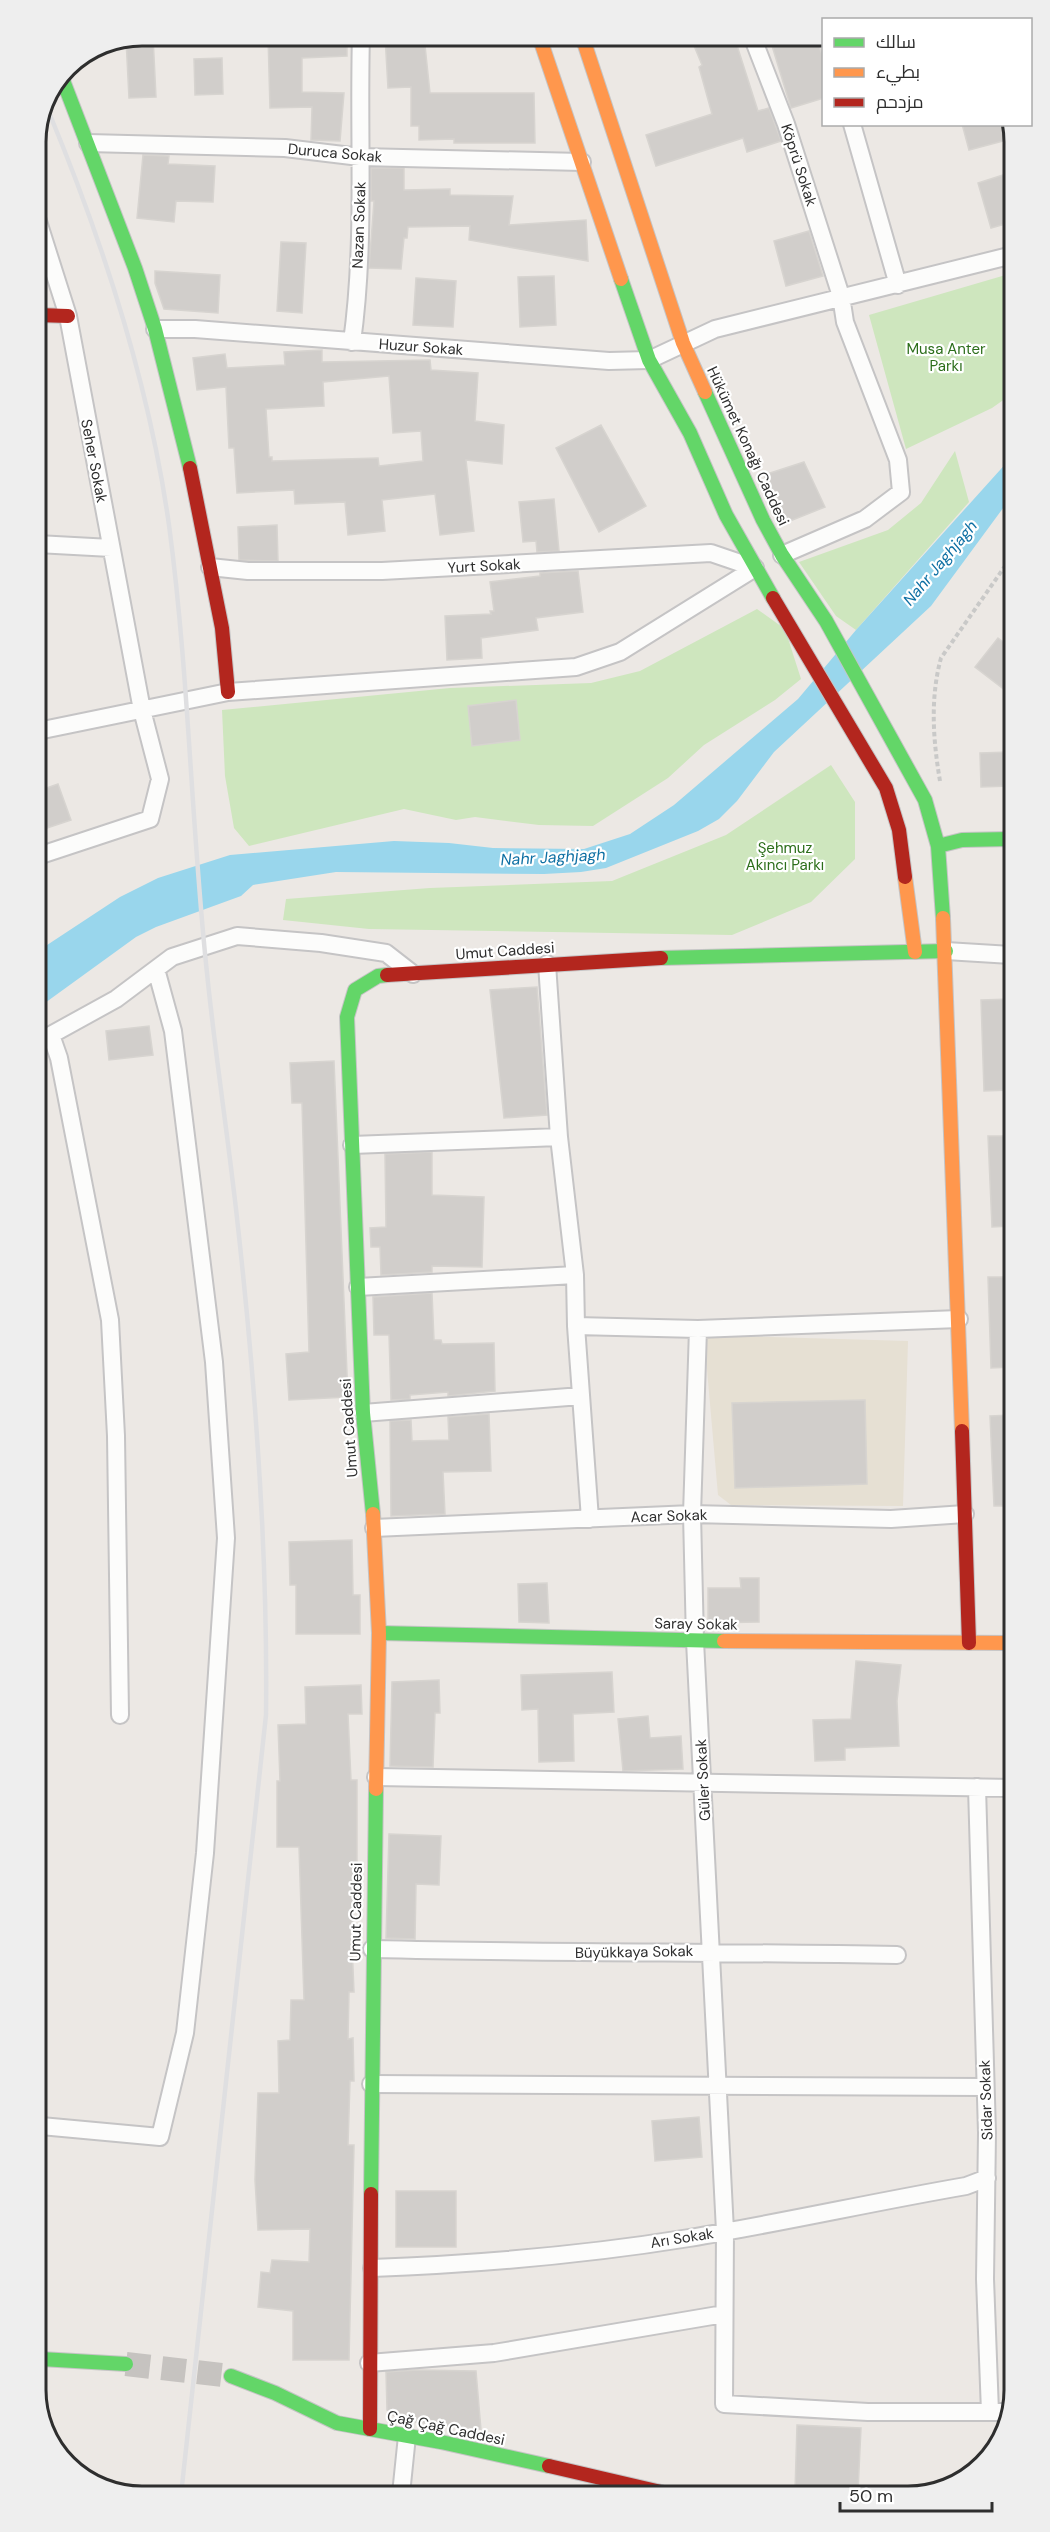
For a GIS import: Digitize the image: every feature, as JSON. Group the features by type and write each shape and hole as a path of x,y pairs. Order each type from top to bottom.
{"street":[{"name":"Nazan Sokak","path":"352,342 356,312 361,47"},
{"path":"543,47 649,360 690,433 726,515 755,568 800,640 886,788 899,830 915,952"},
{"name":"Hükümet Konağı Caddesi","path":"586,47 683,343 736,464 782,555 826,621 925,800 938,846 946,951 969,1643"},
{"name":"Köprü Sokak","path":"757,47 786,124 841,296 845,321 898,460 901,492 865,519 782,555"},
{"path":"65,86 155,329 197,497 222,628 228,692"},
{"path":"853,126 898,285"},
{"name":"Duruca Sokak","path":"88,143 285,148 360,157 582,162"},
{"name":"Seher Sokak","path":"47,250 68,316 142,710 160,779 150,819 47,853"},
{"name":"Huzur Sokak","path":"155,329 195,329 609,361 649,360 715,329 1004,257"},
{"path":"47,315 68,316"},
{"path":"47,545 111,548"},
{"name":"Yurt Sokak","path":"210,567 248,571 382,571 711,554 755,568"},
{"path":"47,729 228,692 576,667 620,652 755,568"},
{"path":"938,846 962,840 1004,839"},
{"path":"47,1038 116,999 172,957 237,936 321,943 386,953 412,974"},
{"path":"946,951 1004,955"},
{"name":"Umut Caddesi","path":"370,2429 372,1949 379,1633 374,1528 363,1413 347,1017 355,990 378,976 547,964 691,956 946,951"},
{"path":"547,964 559,1137 575,1275 580,1396 590,1519"},
{"path":"47,2127 160,2137 184,2033 206,1853 226,1538 213,1350 173,1031 156,969"},
{"path":"47,1042 59,1058 110,1320 116,1436 120,1715"},
{"path":"352,1145 559,1137"},
{"path":"358,1287 575,1275"},
{"path":"576,1326 698,1329 959,1319"},
{"name":"Güler Sokak","path":"698,1329 692,1514 696,1641 725,2231 724,2404 868,2412 998,2412"},
{"path":"363,1413 580,1396"},
{"name":"Acar Sokak","path":"374,1528 692,1514 891,1519 965,1514"},
{"name":"Saray Sokak","path":"379,1633 696,1641 1004,1643"},
{"path":"376,1777 1004,1788"},
{"name":"Sidar Sokak","path":"977,1787 986,2087 985,2279 998,2412"},
{"name":"Büyükkaya Sokak","path":"372,1949 587,1954 711,1951 897,1955"},
{"path":"371,2084 717,2088 986,2087"},
{"name":"Arı Sokak","path":"372,2268 458,2264 563,2255 725,2231 966,2186 987,2178"},
{"path":"369,2363 494,2353 724,2314"},
{"path":"47,2359 126,2364"},
{"name":"Çağ Çağ Caddesi","path":"231,2376 275,2392 337,2423 407,2436 632,2486"},
{"path":"402,2485 407,2436"}],"path":[{"path":"942,792 934,744 936,677 941,658 1004,568"}],"shaded area":[{"path":"704,1335 908,1341 903,1506 731,1505 718,1495"}],"green space":[{"name":"Musa Anter Parkı","path":"1004,275 1004,400 992,408 906,449 869,315"},
{"path":"955,451 969,502 856,630 836,616 799,562 888,530 921,503"},
{"path":"757,609 785,629 801,679 775,700 704,745 668,778 593,826 539,825 475,817 456,820 404,809 249,846 234,828 225,776 222,710 450,688 591,683 640,671"},
{"name":"Şehmuz Akıncı Parkı","path":"831,765 855,802 855,859 811,902 732,935 369,929 283,920 286,899 430,888 612,881 726,835"}],"water":[{"name":"Nahr Jaghjagh","path":"1004,466 1004,507 931,606 774,752 737,801 719,819 698,831 606,868 581,872 544,874 336,872 253,885 241,896 156,927 136,937 47,1001 47,945 120,897 158,878 230,855 394,841 449,843 493,848 584,849 630,834 674,805 798,699 856,630"}],"building":[{"path":"154,47 156,97 129,98 126,48"},
{"path":"268,47 347,47 347,56 302,58 302,92 344,93 340,141 311,140 312,107 270,108"},
{"path":"386,47 425,47 430,93 534,93 535,143 454,143 454,139 419,140 419,126 411,126 411,87 388,88"},
{"path":"695,47 738,47 758,111 769,108 781,141 747,152 743,138 656,166 646,135 712,114 699,67 702,65"},
{"path":"772,47 820,47 822,55 822,99 791,108"},
{"path":"222,58 223,94 195,95 194,59"},
{"path":"963,126 1002,126 1004,141 969,150"},
{"path":"143,155 169,156 168,164 215,166 213,202 176,201 174,222 137,218"},
{"path":"371,168 404,168 404,190 450,189 450,195 513,196 509,225 586,220 588,261 469,240 470,226 408,227 407,238 404,238 401,269 369,268 374,201 371,201"},
{"path":"1004,175 1004,224 991,228 978,183"},
{"path":"809,231 823,276 786,286 774,241"},
{"path":"281,242 306,243 302,313 277,311"},
{"path":"155,271 220,275 218,313 164,309 155,283"},
{"path":"554,276 556,325 520,327 518,277"},
{"path":"416,278 456,281 453,327 413,325"},
{"path":"322,350 322,362 430,360 431,370 478,373 475,421 504,425 502,464 466,460 474,531 440,535 435,494 382,500 385,531 348,535 345,502 295,504 294,490 237,493 234,448 229,448 226,387 197,390 193,358 225,354 227,368 285,365 284,352","holes":["389,376 393,433 421,431 423,461 379,466 378,458 272,461 272,457 269,457 266,409 324,406 323,382"]},
{"path":"601,425 646,506 599,532 556,448"},
{"path":"804,462 825,507 785,523 764,475"},
{"path":"554,499 559,551 537,552 536,541 523,542 519,502"},
{"path":"277,525 278,561 239,560 238,527"},
{"path":"578,571 583,612 536,618 538,630 481,638 482,658 447,660 445,616 491,614 490,611 494,611 490,582 540,576 540,573"},
{"path":"998,638 1004,642 1004,689 975,667"},
{"path":"516,700 520,740 472,746 468,706"},
{"path":"1004,752 1004,786 981,787 980,753"},
{"path":"58,784 71,820 47,828 47,788"},
{"path":"537,987 547,1115 504,1118 490,990"},
{"path":"1004,999 1004,1090 984,1091 981,1000"},
{"path":"149,1026 153,1055 109,1060 106,1031"},
{"path":"334,1061 348,1397 289,1400 286,1354 309,1352 302,1103 292,1103 290,1063"},
{"path":"988,1136 1004,1136 1004,1226 992,1227"},
{"path":"432,1152 432,1195 484,1197 482,1267 432,1266 432,1272 381,1275 380,1247 371,1247 370,1228 386,1227 385,1154"},
{"path":"988,1277 1004,1277 1004,1367 991,1368"},
{"path":"432,1293 434,1340 441,1340 442,1344 494,1343 495,1391 448,1396 448,1392 410,1395 410,1399 391,1400 389,1335 374,1335 373,1297"},
{"path":"865,1400 867,1484 735,1488 732,1403"},
{"path":"489,1414 491,1471 443,1472 445,1514 391,1516 390,1421 411,1420 412,1441 449,1440 448,1417"},
{"path":"1004,1415 1004,1506 994,1506 990,1416"},
{"path":"352,1540 353,1595 360,1595 360,1634 296,1634 296,1585 290,1585 289,1542"},
{"path":"740,1578 759,1578 759,1622 708,1623 708,1588 741,1588"},
{"path":"547,1583 549,1623 519,1622 518,1584"},
{"path":"856,1661 901,1665 897,1701 899,1746 845,1748 845,1760 815,1761 813,1720 851,1719"},
{"path":"612,1672 614,1712 573,1714 574,1761 539,1762 538,1709 522,1710 521,1675"},
{"path":"439,1680 440,1713 435,1713 433,1767 390,1766 392,1682"},
{"path":"361,1685 362,1714 348,1714 351,1780 357,1780 357,1888 354,1888 352,1944 354,1992 349,1992 348,2039 353,2038 354,2081 350,2081 348,2145 354,2145 349,2360 293,2360 293,2311 258,2307 261,2272 270,2273 272,2260 309,2262 310,2229 258,2230 255,2180 258,2093 279,2093 278,2041 290,2040 291,2000 304,2000 299,1847 277,1847 277,1781 280,1781 278,1725 306,1724 305,1687"},
{"path":"648,1716 650,1738 681,1736 683,1769 623,1771 618,1719"},
{"path":"389,1834 441,1836 439,1885 416,1884 415,1939 386,1938"},
{"path":"699,2117 702,2157 655,2161 652,2121"},
{"path":"396,2191 456,2191 456,2247 396,2247"},
{"path":"476,2371 481,2430 399,2420 387,2410 386,2372"},
{"path":"797,2425 861,2428 858,2486 795,2486"}],"tunnel":[{"path":"126,2364 231,2376"}],"railway":[{"path":"50,116 87,211 122,314 149,419 169,525 181,637 210,1003 243,1272 259,1462 265,1588 266,1715 182,2485"}],"traffic: fast":[{"path":"65,86 135,268 155,329 190,468"},
{"path":"621,279 649,360 690,433 726,515 773,598"},
{"path":"705,392 763,520 782,555 826,621 925,800 938,846"},
{"path":"943,918 938,846 962,840 1004,839"},
{"path":"661,958 946,951"},
{"path":"373,1514 363,1413 347,1017 355,990 378,976 387,975"},
{"path":"379,1633 724,1641"},
{"path":"371,2194 376,1789"},
{"path":"47,2359 126,2364"},
{"path":"231,2376 275,2393 337,2423 441,2442 549,2466"}],"traffic: slow":[{"path":"543,47 621,279"},
{"path":"586,47 683,343 705,392"},
{"path":"905,877 915,952"},
{"path":"943,918 962,1431"},
{"path":"373,1514 379,1633 376,1789"},
{"path":"724,1641 1004,1643"}],"traffic: jam":[{"path":"47,315 68,316"},
{"path":"190,468 222,628 228,692"},
{"path":"773,598 886,788 899,830 905,877"},
{"path":"387,975 661,958"},
{"path":"962,1431 969,1643"},
{"path":"370,2429 371,2194"},
{"path":"549,2466 634,2486"}]}
